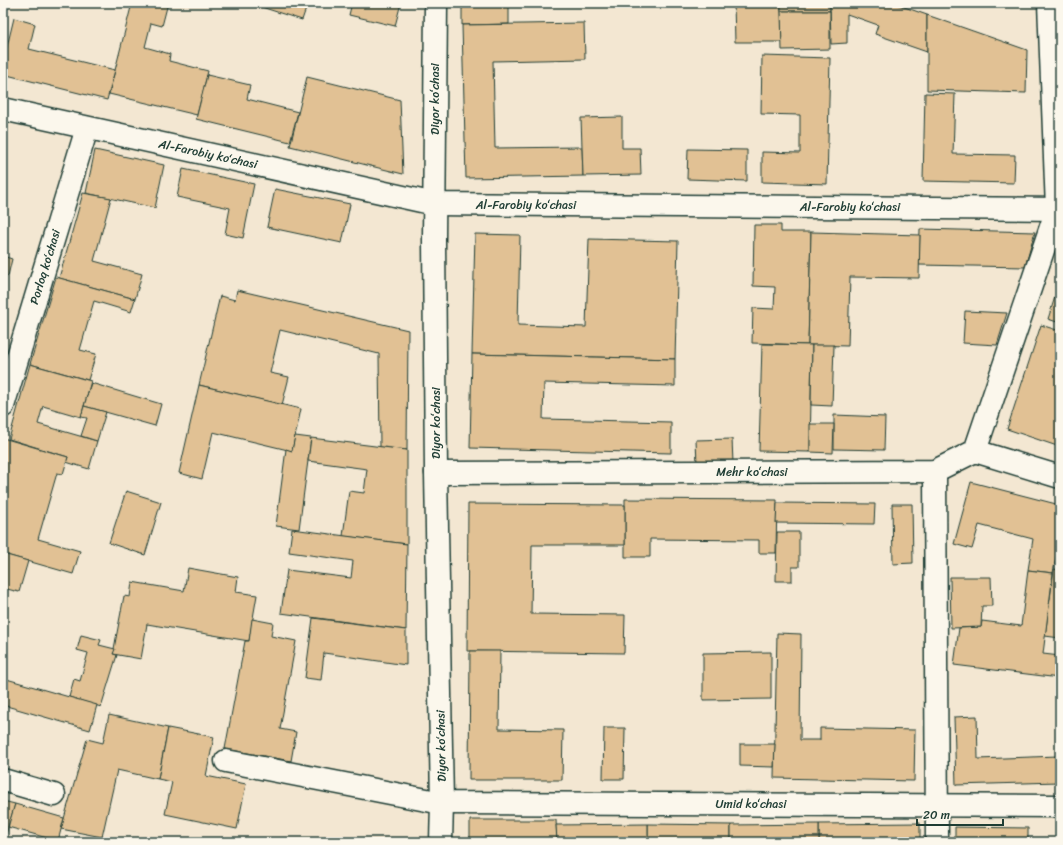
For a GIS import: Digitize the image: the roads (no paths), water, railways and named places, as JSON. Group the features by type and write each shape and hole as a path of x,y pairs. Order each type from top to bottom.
{"street":[{"name":"Diyor koʻchasi","path":"436,3 436,473 442,842"},
{"path":"1049,3 1058,209 975,451 1060,477"},
{"name":"Al-Farobiy koʻchasi","path":"3,109 435,204 1058,209"},
{"name":"Porloq koʻchasi","path":"3,406 87,128"},
{"name":"Mehr koʻchasi","path":"436,473 935,471 975,451"},
{"path":"935,471 937,842"},
{"name":"Umid koʻchasi","path":"226,761 442,803 1060,806"},
{"path":"3,780 54,794"}]}
